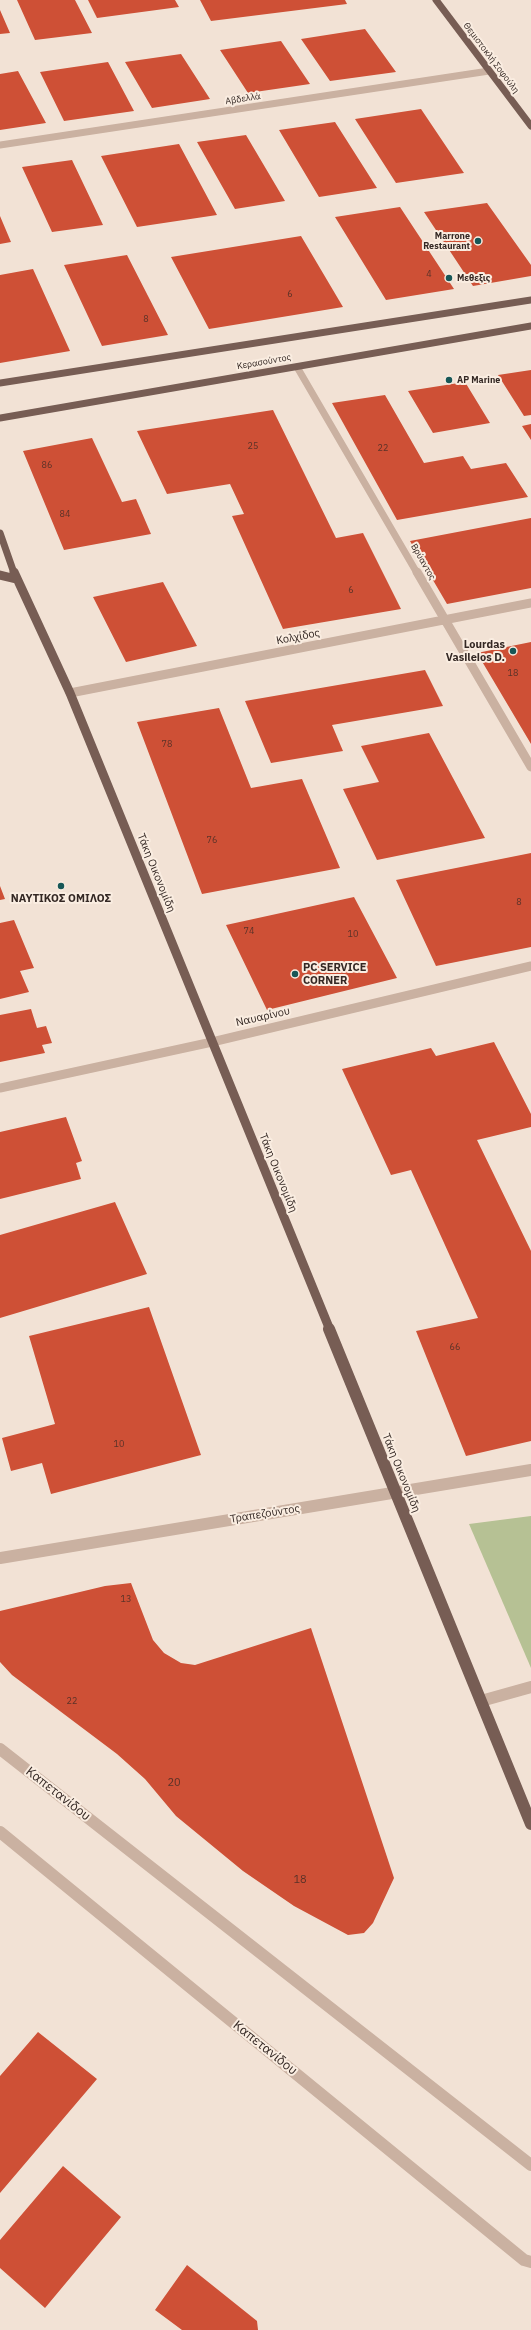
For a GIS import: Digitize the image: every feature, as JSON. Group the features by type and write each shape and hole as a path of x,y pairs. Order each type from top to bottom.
{"main road":[{"name":"Θεμιστοκλή Σοφούλη","path":"436,0 530,125"},
{"name":"Κερασούντος","path":"0,384 531,300"},
{"name":"Κερασούντος","path":"0,418 531,326"},
{"name":"Τάκη Οικονομίδη","path":"0,533 16,579 70,693 531,1824"},
{"path":"0,575 16,579"}],"street":[{"name":"Αβδελλά","path":"0,146 489,71"},
{"name":"Βρύαντος","path":"297,367 531,767"},
{"name":"Κολχίδος","path":"70,693 531,603"},
{"name":"Ναυαρίνου","path":"0,1088 212,1042 531,966"},
{"name":"Τραπεζούντος","path":"0,1558 531,1470"},
{"path":"481,1701 531,1687"},
{"name":"Καπετανίδου","path":"0,1749 531,2165"},
{"name":"Καπετανίδου","path":"0,1832 524,2260 531,2262"}],"green space":[{"path":"531,1516 531,1668 469,1524"}],"building":[{"path":"17,0 75,0 92,33 35,40"},
{"path":"88,0 175,0 179,7 97,18"},
{"path":"200,0 345,0 347,4 211,21"},
{"path":"0,10 10,33 0,34"},
{"path":"365,29 396,72 330,81 301,39"},
{"path":"281,41 310,84 248,93 220,50"},
{"path":"181,54 210,99 152,108 125,62"},
{"path":"108,62 134,111 64,121 40,72"},
{"path":"18,71 46,123 0,130 0,74"},
{"path":"421,109 464,173 396,183 355,119"},
{"path":"335,122 377,188 319,197 279,130"},
{"path":"246,135 285,201 235,209 197,142"},
{"path":"179,144 217,215 137,227 101,156"},
{"path":"72,160 103,225 52,232 22,167"},
{"path":"487,203 531,265 531,276 473,286 424,212"},
{"path":"400,207 454,289 386,300 335,217"},
{"path":"0,216 11,242 0,244"},
{"path":"301,236 343,307 209,329 171,257"},
{"path":"127,255 168,335 102,346 64,265"},
{"path":"33,269 70,351 0,363 0,275"},
{"path":"531,370 531,415 524,416 498,375"},
{"path":"465,382 490,423 433,433 408,391"},
{"path":"385,395 424,463 463,456 471,469 506,463 528,497 397,520 332,403"},
{"path":"273,410 336,538 363,533 401,609 283,629 232,516 244,514 230,484 167,494 137,431"},
{"path":"531,424 531,440 522,426"},
{"path":"92,438 122,502 136,499 151,534 64,550 23,451"},
{"path":"531,518 531,588 447,604 410,541"},
{"path":"163,582 197,646 126,662 93,597"},
{"path":"531,642 531,744 477,653"},
{"path":"425,670 443,706 332,725 343,751 271,763 245,701"},
{"path":"219,708 251,788 302,779 340,868 202,894 137,722"},
{"path":"429,733 485,838 377,860 343,789 379,782 361,746"},
{"path":"531,853 531,947 436,966 396,880"},
{"path":"0,886 5,899 0,900"},
{"path":"354,897 397,978 267,1010 226,925"},
{"path":"14,920 34,968 20,971 29,992 0,999 0,923"},
{"path":"31,1009 37,1028 46,1026 52,1043 42,1045 45,1053 0,1062 0,1015"},
{"path":"494,1042 531,1114 531,1127 477,1140 531,1251 531,1441 466,1456 416,1331 478,1318 411,1170 391,1175 342,1069 431,1048 436,1056"},
{"path":"66,1117 82,1161 76,1163 81,1179 0,1199 0,1132"},
{"path":"115,1202 147,1274 0,1318 0,1235"},
{"path":"149,1307 201,1455 51,1494 42,1463 11,1471 2,1438 55,1424 29,1336"},
{"path":"131,1583 153,1640 164,1653 181,1663 195,1665 311,1628 394,1878 373,1923 364,1933 348,1935 294,1906 243,1871 176,1816 145,1779 117,1754 12,1675 0,1662 0,1611 105,1586"},
{"path":"38,2032 97,2079 0,2193 0,2076"},
{"path":"63,2166 121,2217 45,2308 0,2268 0,2240"},
{"path":"187,2265 257,2321 258,2330 182,2330 155,2310"}],"place":[{"name":"Marrone Restaurant","path":"478,241"},
{"name":"Μεθεξις","path":"449,278"},
{"name":"AP Marine","path":"449,380"},
{"name":"Lourdas Vasileios D.","path":"513,651"},
{"name":"ΝΑΥΤΙΚΟΣ ΟΜΙΛΟΣ","path":"61,886"},
{"name":"PC SERVICE CORNER","path":"295,974"}]}
